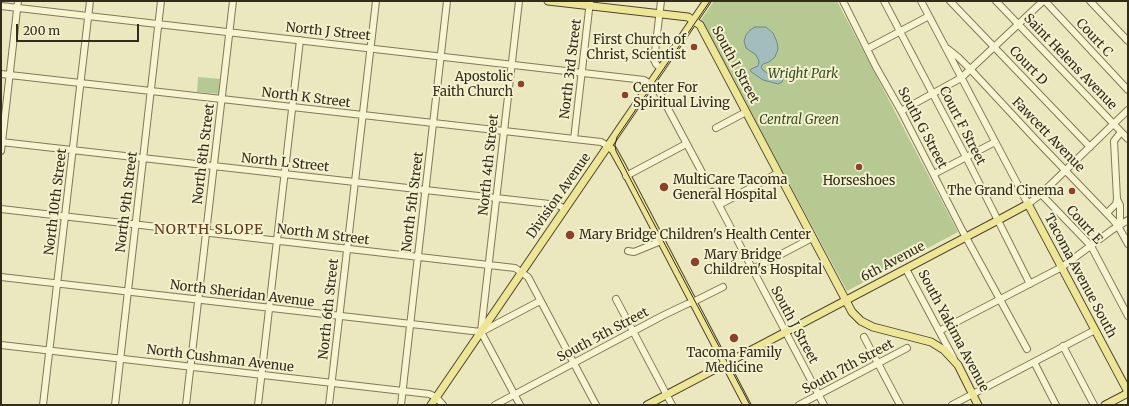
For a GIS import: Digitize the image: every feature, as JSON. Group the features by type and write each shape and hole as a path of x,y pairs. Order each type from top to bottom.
{"main road":[{"path":"548,1 590,3 688,17 694,21"},
{"name":"Division Avenue","path":"431,405 707,1"},
{"name":"South I Street","path":"694,21 700,25 812,238 855,316 869,326 877,329 931,342 944,350 958,365"},
{"path":"608,146 613,150 747,405"},
{"name":"6th Avenue","path":"647,405 1028,204"},
{"name":"Tacoma Avenue South","path":"1028,204 1128,393"},
{"name":"South Yakima Avenue","path":"958,365 978,405"},
{"path":"1105,405 1128,393"}],"street":[{"path":"1,151 18,1"},
{"name":"North 10th Street","path":"43,405 90,1"},
{"name":"North 9th Street","path":"115,405 161,1"},
{"name":"North 8th Street","path":"186,405 233,1"},
{"name":"North 6th Street","path":"330,405 376,1"},
{"name":"North 5th Street","path":"401,405 447,1"},
{"name":"North 4th Street","path":"481,332 519,1"},
{"path":"661,1 654,60 661,69"},
{"name":"South G Street","path":"843,1 966,237 1027,349"},
{"name":"Court F Street","path":"884,1 966,157 1030,284"},
{"name":"Tacoma Avenue South","path":"921,1 1028,204"},
{"name":"Court D","path":"950,1 1090,147"},
{"name":"Saint Helens Avenue","path":"996,1 1128,139"},
{"path":"901,111 961,78 1044,1"},
{"name":"Court C","path":"1044,1 1128,90"},
{"path":"1090,1 1128,41"},
{"name":"North 3rd Street","path":"574,139 590,3"},
{"name":"North J Street","path":"1,6 644,80 651,83"},
{"path":"867,49 929,16"},
{"path":"258,405 300,40"},
{"name":"Fawcett Avenue","path":"945,47 971,70 1106,213 1118,226 1128,244"},
{"name":"North K Street","path":"1,74 601,142 608,146"},
{"path":"651,83 657,88 706,180"},
{"name":"6th Avenue","path":"1028,204 1041,194 1128,110"},
{"path":"716,128 746,112"},
{"path":"1106,213 1116,204 1117,199 1115,140 1121,132"},
{"path":"1102,135 1106,134 1115,140"},
{"name":"North L Street","path":"2,142 558,205 565,209"},
{"path":"934,174 995,142"},
{"path":"626,176 686,144"},
{"path":"719,205 778,173"},
{"name":"South J Street","path":"712,192 824,405"},
{"name":"Court E","path":"1041,194 1091,246 1128,316"},
{"path":"1117,199 1120,205 1120,219 1118,226"},
{"name":"North M Street","path":"1,209 515,268 521,272"},
{"path":"939,331 1062,267 1128,220"},
{"path":"753,269 812,238"},
{"path":"628,251 634,252 661,241"},
{"name":"South Yakima Avenue","path":"906,269 958,365"},
{"path":"521,272 528,277 596,405"},
{"name":"North Sheridan Avenue","path":"1,277 481,332"},
{"name":"South 5th Street","path":"495,405 686,304 723,287"},
{"path":"616,299 672,405"},
{"path":"520,405 481,332 540,300"},
{"path":"952,405 1095,330"},
{"path":"864,337 900,405"},
{"name":"North Cushman Avenue","path":"1,345 429,394 436,397"},
{"path":"1063,346 1094,405"},
{"name":"South 7th Street","path":"799,405 907,348"},
{"path":"1034,362 1056,405"},
{"path":"436,397 443,405"}],"green space":[{"name":"Wright Park","path":"714,1 837,1 958,232 847,291 701,20"},
{"path":"198,77 220,79 219,94 197,92"}],"water":[{"path":"755,27 766,27 773,33 777,42 778,49 775,57 769,62 763,64 761,67 767,73 783,76 782,82 778,84 763,80 750,71 758,66 759,61 756,55 746,48 744,41 746,35"}],"tunnel":[{"path":"706,180 712,192"}],"tram line":[{"path":"710,1 617,137 615,145 616,151 634,186 750,405"}],"place":[{"name":"First Church of Christ, Scientist","path":"694,47"},
{"name":"Apostolic Faith Church","path":"521,84"},
{"name":"Center For Spiritual Living","path":"625,95"},
{"name":"Horseshoes","path":"859,167"},
{"name":"MultiCare Tacoma General Hospital","path":"664,187"},
{"name":"The Grand Cinema","path":"1072,191"},
{"name":"Mary Bridge Children's Health Center","path":"570,235"},
{"name":"Mary Bridge Children's Hospital","path":"695,262"},
{"name":"Tacoma Family Medicine","path":"734,338"}],"district":[{"name":"NORTH SLOPE","path":"209,230"}],"park label":[{"name":"Central Green","path":"799,120"}]}
